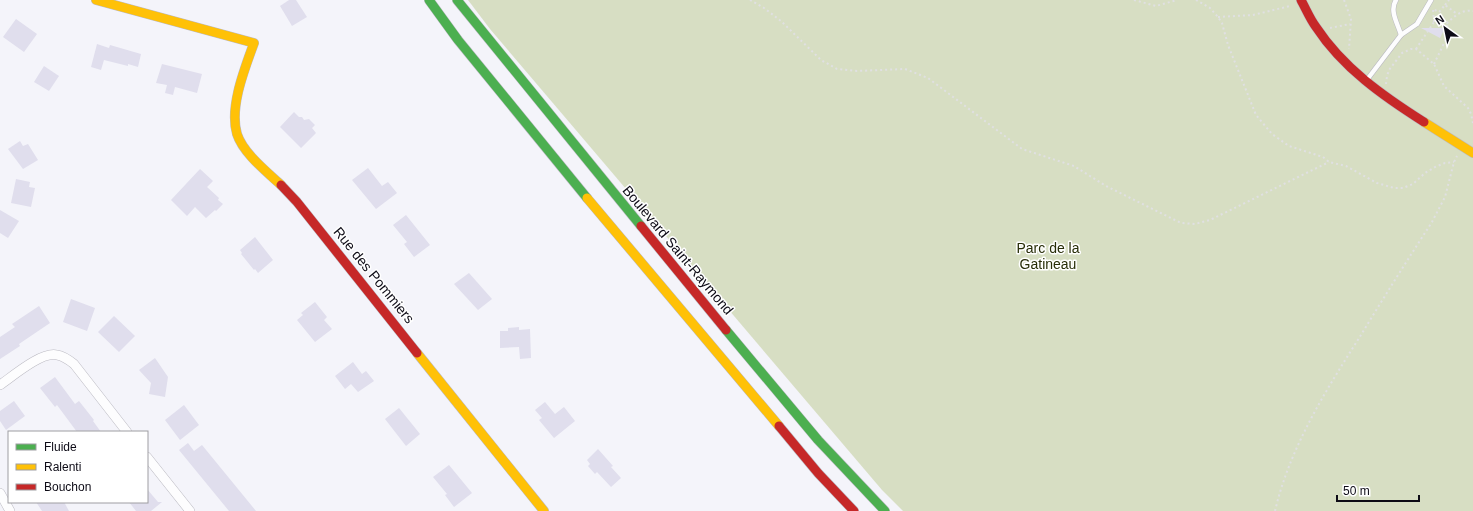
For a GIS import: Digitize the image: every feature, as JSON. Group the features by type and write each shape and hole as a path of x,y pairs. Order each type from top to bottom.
{"main road":[{"name":"Rue des Pommiers","path":"96,0 254,43 234,114 237,134 243,145 292,195 544,511"},
{"name":"Boulevard Saint-Raymond","path":"457,0 593,168 802,421 838,463 885,511"},
{"path":"429,1 464,47 646,269 818,473 854,511"},
{"path":"1302,1 1318,31 1332,50 1347,66 1384,96 1473,153"}],"street":[{"path":"0,385 46,355 56,354 65,357 74,364 126,431"},
{"path":"148,458 190,511"},
{"path":"0,493 10,511"}],"lane":[{"path":"1396,0 1393,10 1401,35"},
{"path":"1365,82 1401,35 1417,24 1431,0"}],"path":[{"path":"750,0 764,8 781,21 821,60 837,68 857,72 905,69 928,78 1022,150 1074,166 1106,186 1181,223 1195,224 1210,220 1328,162"},
{"path":"1134,0 1156,6 1177,0"},
{"path":"1196,0 1210,8 1218,16 1222,23 1228,45 1256,115 1272,134 1289,146 1323,157 1328,162 1346,166 1378,183 1394,188 1403,188 1413,184 1435,167 1445,163 1454,162"},
{"path":"1344,0 1350,14 1348,46 1350,53"},
{"path":"1416,49 1434,22 1433,9 1439,12 1448,0"},
{"path":"1218,16 1253,15 1302,1"},
{"path":"1445,5 1457,14"},
{"path":"1434,22 1447,23 1457,14 1468,10 1473,11"},
{"path":"1434,64 1448,35 1447,23"},
{"path":"1318,31 1350,24"},
{"path":"1386,86 1386,76 1402,53 1411,49 1416,49 1434,64 1444,86 1468,108 1473,123"},
{"path":"1275,511 1286,475 1299,443 1325,392 1432,222 1445,197 1454,162 1458,154"}],"green space":[{"name":"Parc de la Gatineau","path":"468,0 1473,0 1473,511 903,511 882,490 490,29"}],"building":[{"path":"289,0 296,0 307,17 292,26 280,6"},
{"path":"16,19 37,34 24,52 3,37"},
{"path":"1421,28 1445,28 1440,38"},
{"path":"97,44 109,48 110,45 141,54 138,67 104,60 101,70 91,67"},
{"path":"162,64 202,74 197,93 175,87 173,95 165,93 167,85 156,83"},
{"path":"44,66 59,76 49,91 34,82"},
{"path":"294,112 304,120 309,119 315,125 312,128 316,133 301,148 280,127"},
{"path":"20,141 23,146 28,144 38,160 23,169 8,149"},
{"path":"368,168 382,186 388,182 397,193 376,209 352,180"},
{"path":"200,169 213,181 207,187 223,204 206,218 195,207 187,216 171,200"},
{"path":"16,179 30,182 29,187 35,188 31,207 11,203"},
{"path":"0,210 19,221 8,238 0,233"},
{"path":"406,215 430,245 414,257 404,244 407,242 393,225"},
{"path":"255,237 273,260 258,273 241,254 242,253 240,250"},
{"path":"469,273 492,299 478,310 454,284"},
{"path":"71,299 95,308 87,331 63,322"},
{"path":"315,302 327,317 324,320 332,329 315,342 297,320 303,315 301,313"},
{"path":"39,306 50,323 0,359 0,337 15,327 12,324"},
{"path":"114,316 135,336 119,352 98,332"},
{"path":"519,327 519,330 530,329 531,358 520,359 519,347 500,348 500,331 508,331 508,328"},
{"path":"155,358 168,377 165,397 149,394 151,383 139,370"},
{"path":"353,362 362,374 366,371 374,381 358,392 351,384 345,389 335,376"},
{"path":"55,377 75,404 79,401 94,420 93,421 100,431 76,431 57,405 55,407 40,388"},
{"path":"14,401 25,416 6,430 0,421 0,411"},
{"path":"545,402 555,414 564,407 575,421 554,438 539,420 542,418 535,410"},
{"path":"184,405 199,425 180,440 165,420"},
{"path":"399,408 420,434 406,446 385,419"},
{"path":"188,443 194,451 202,445 256,511 229,511 179,450"},
{"path":"598,449 621,478 611,487 597,472 595,474 588,466 590,464 587,460"},
{"path":"449,465 472,493 454,507 445,495 447,494 433,477"},
{"path":"148,490 158,502 162,502 151,511 136,511 130,503 148,503"},
{"path":"37,503 65,503 69,511 42,511"}],"traffic: fast":[{"path":"429,0 458,40 587,198"},
{"path":"457,0 641,226"},
{"path":"726,330 818,440 885,511"}],"traffic: slow":[{"path":"96,0 254,43 236,100 235,123 237,134 244,148 250,155 281,185"},
{"path":"1424,122 1473,153"},
{"path":"587,198 779,426"},
{"path":"417,353 544,511"}],"traffic: jam":[{"path":"1301,0 1312,21 1327,42 1351,68 1379,91 1424,122"},
{"path":"281,185 297,202 417,353"},
{"path":"641,226 726,330"},
{"path":"779,426 818,473 854,511"}]}
